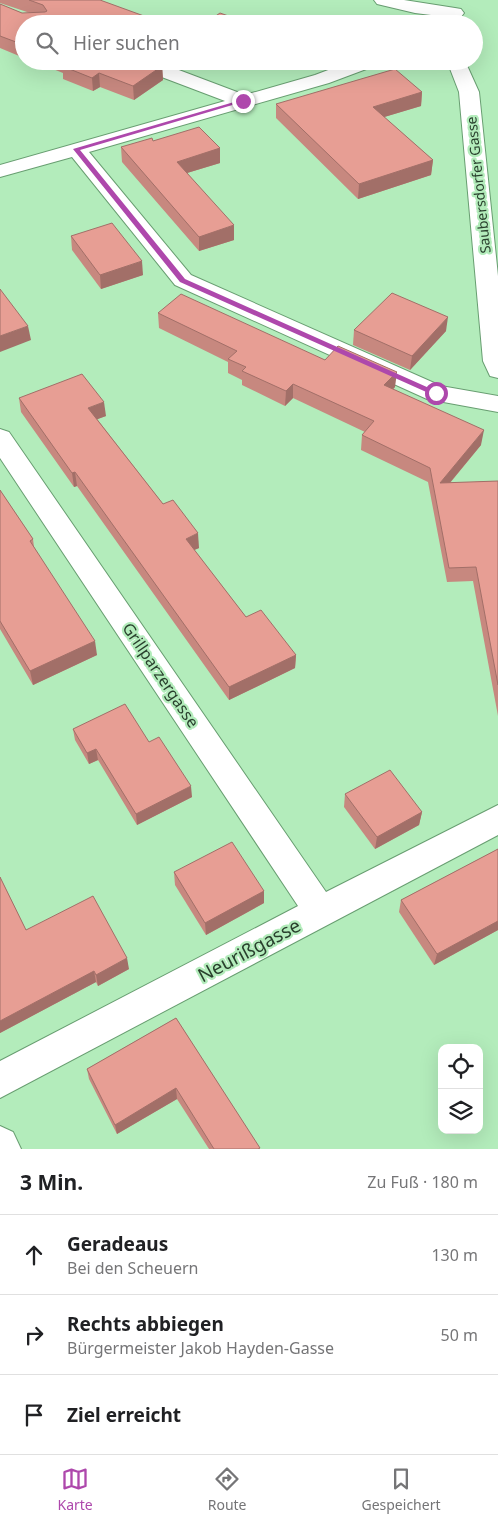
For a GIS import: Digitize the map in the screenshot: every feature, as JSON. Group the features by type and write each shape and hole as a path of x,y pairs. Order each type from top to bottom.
{"street":[{"path":"382,0 415,8 456,12"},
{"path":"161,70 243,101"},
{"path":"0,171 345,70"},
{"name":"Saubersdorfer Gasse","path":"460,70 469,92 489,212 495,361 498,370"},
{"path":"76,149 183,280 436,393 498,404"},
{"name":"Grillparzergasse","path":"0,438 321,912"},
{"name":"Neurißgasse","path":"0,1080 498,819"},
{"path":"0,1145 2,1149"}],"building":[{"path":"29,0 100,0 141,15 15,15 15,42 0,36 0,4 22,13 45,12 47,11 43,5"},
{"path":"72,70 156,70 133,86 99,73 92,78"},
{"path":"396,70 422,92 373,107 433,160 359,184 276,104"},
{"path":"199,127 220,148 177,162 234,225 199,237 121,147 152,138 153,141"},
{"path":"112,223 142,261 100,275 71,236"},
{"path":"0,289 28,326 0,336"},
{"path":"392,293 448,317 412,356 354,330"},
{"path":"181,294 325,360 338,346 397,372 384,385 484,430 440,483 498,481 498,685 476,567 449,568 430,468 362,435 374,421 293,384 286,391 242,371 246,367 228,359 237,351 158,313"},
{"path":"82,374 104,402 88,408 163,504 173,500 198,533 186,539 246,617 261,610 296,655 229,687 75,472 72,473 19,398"},
{"path":"0,490 33,539 30,541 95,641 30,671 0,621"},
{"path":"125,704 149,742 159,737 191,786 136,814 96,749 87,753 73,729"},
{"path":"390,770 422,812 377,837 345,794"},
{"path":"232,842 264,891 205,923 174,872"},
{"path":"498,849 498,921 437,954 401,900"},
{"path":"0,877 26,930 93,896 127,958 96,975 94,971 0,1021"},
{"path":"176,1018 260,1148 214,1149 176,1088 115,1125 87,1069"}],"route":[{"path":"243,101 76,149 183,280 436,393"}]}
